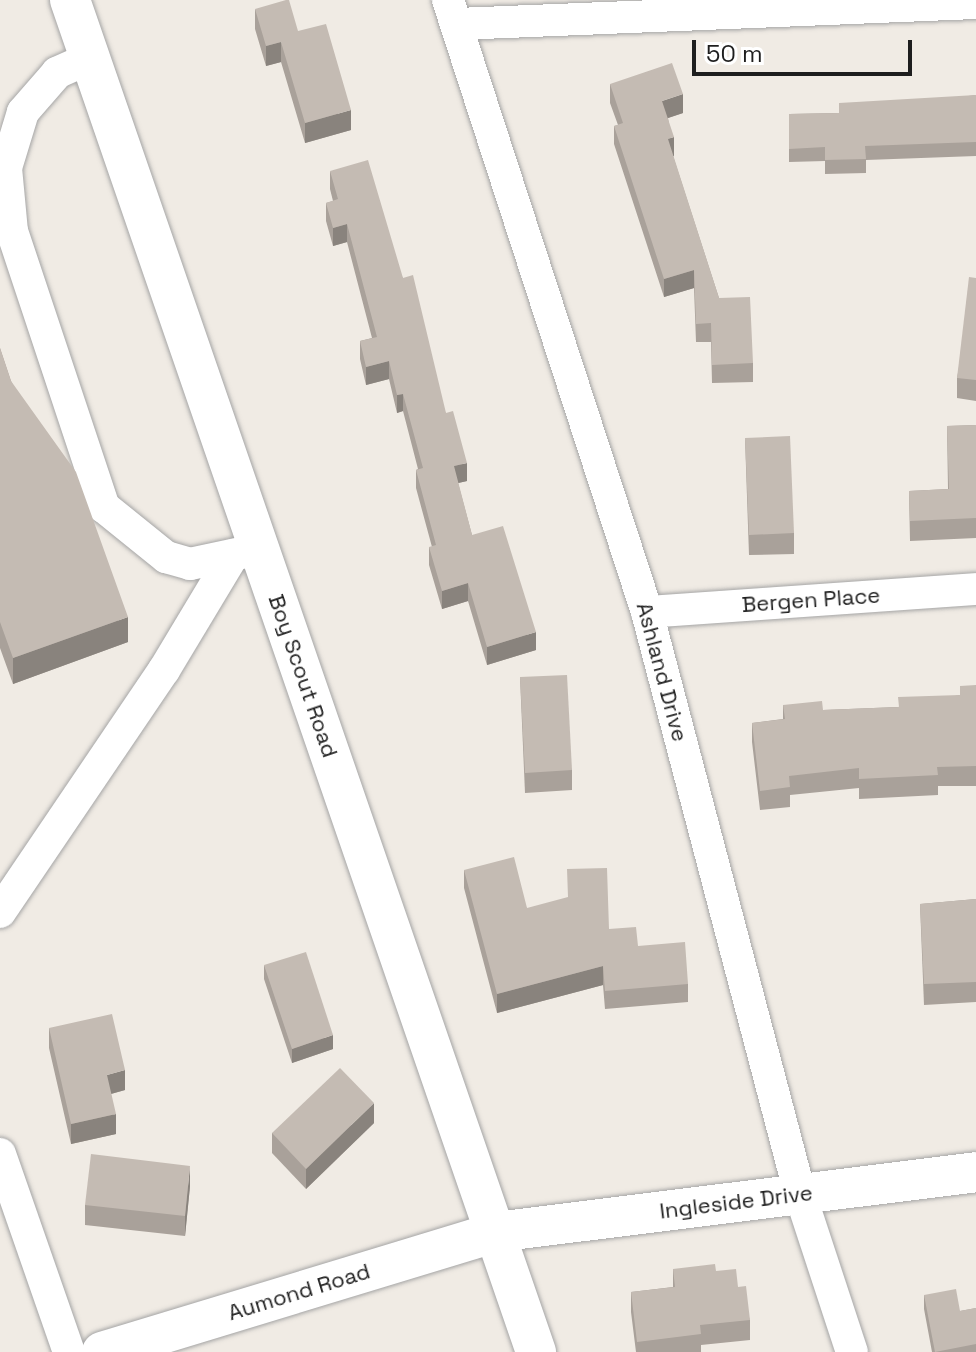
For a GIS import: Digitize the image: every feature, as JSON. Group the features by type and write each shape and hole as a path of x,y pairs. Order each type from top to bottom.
{"street":[{"name":"Boy Scout Road","path":"70,0 246,552 496,1232 536,1352"},
{"path":"453,12 976,3"},
{"name":"Ashland Drive","path":"453,12 647,612 800,1194 852,1352"},
{"path":"90,58 57,73 23,112 6,168 12,231 104,507 166,557 190,564 246,552"},
{"path":"0,912 246,552"},
{"name":"Bergen Place","path":"647,612 976,589"},
{"path":"0,1154 69,1352"},
{"name":"Ingleside Drive","path":"496,1232 976,1172"},
{"name":"Aumond Road","path":"102,1352 496,1232"}],"building":[{"path":"289,0 298,31 326,24 351,110 305,123 281,42 266,46 255,9"},
{"path":"672,63 683,94 662,101 674,137 668,139 719,298 750,297 753,363 712,365 711,323 696,324 694,270 664,279 614,126 623,123 610,84"},
{"path":"976,95 976,142 865,146 866,159 825,160 825,147 789,149 789,114 839,113 839,103"},
{"path":"368,160 403,278 413,275 446,413 453,411 467,463 454,466 472,535 503,526 536,632 487,647 468,583 442,591 429,547 436,545 416,470 423,468 403,394 397,395 389,361 366,367 360,341 377,337 347,224 333,228 326,203 338,199 330,171"},
{"path":"969,277 976,278 976,380 957,378"},
{"path":"0,348 11,381 76,472 128,617 13,658 0,622"},
{"path":"976,425 976,518 910,521 909,491 949,489 947,426"},
{"path":"790,436 794,533 749,535 745,438"},
{"path":"567,675 572,770 525,773 520,677"},
{"path":"976,685 976,766 937,767 938,775 859,779 859,768 789,776 790,787 760,791 752,723 785,719 783,705 822,701 823,710 899,707 898,697 960,695 960,686"},
{"path":"514,857 527,908 568,897 567,869 607,868 609,929 636,927 638,946 685,942 688,984 605,991 603,966 497,994 464,870"},
{"path":"976,899 976,982 924,984 920,904"},
{"path":"306,952 333,1035 292,1049 264,965"},
{"path":"112,1014 125,1070 107,1075 116,1114 71,1124 49,1028"},
{"path":"340,1068 374,1103 306,1169 272,1133"},
{"path":"91,1154 190,1166 185,1216 85,1205"},
{"path":"715,1264 716,1271 736,1269 738,1287 746,1286 750,1320 700,1325 701,1334 637,1342 631,1292 675,1287 673,1269"},
{"path":"956,1289 960,1311 976,1308 976,1344 935,1352 924,1295"}]}
